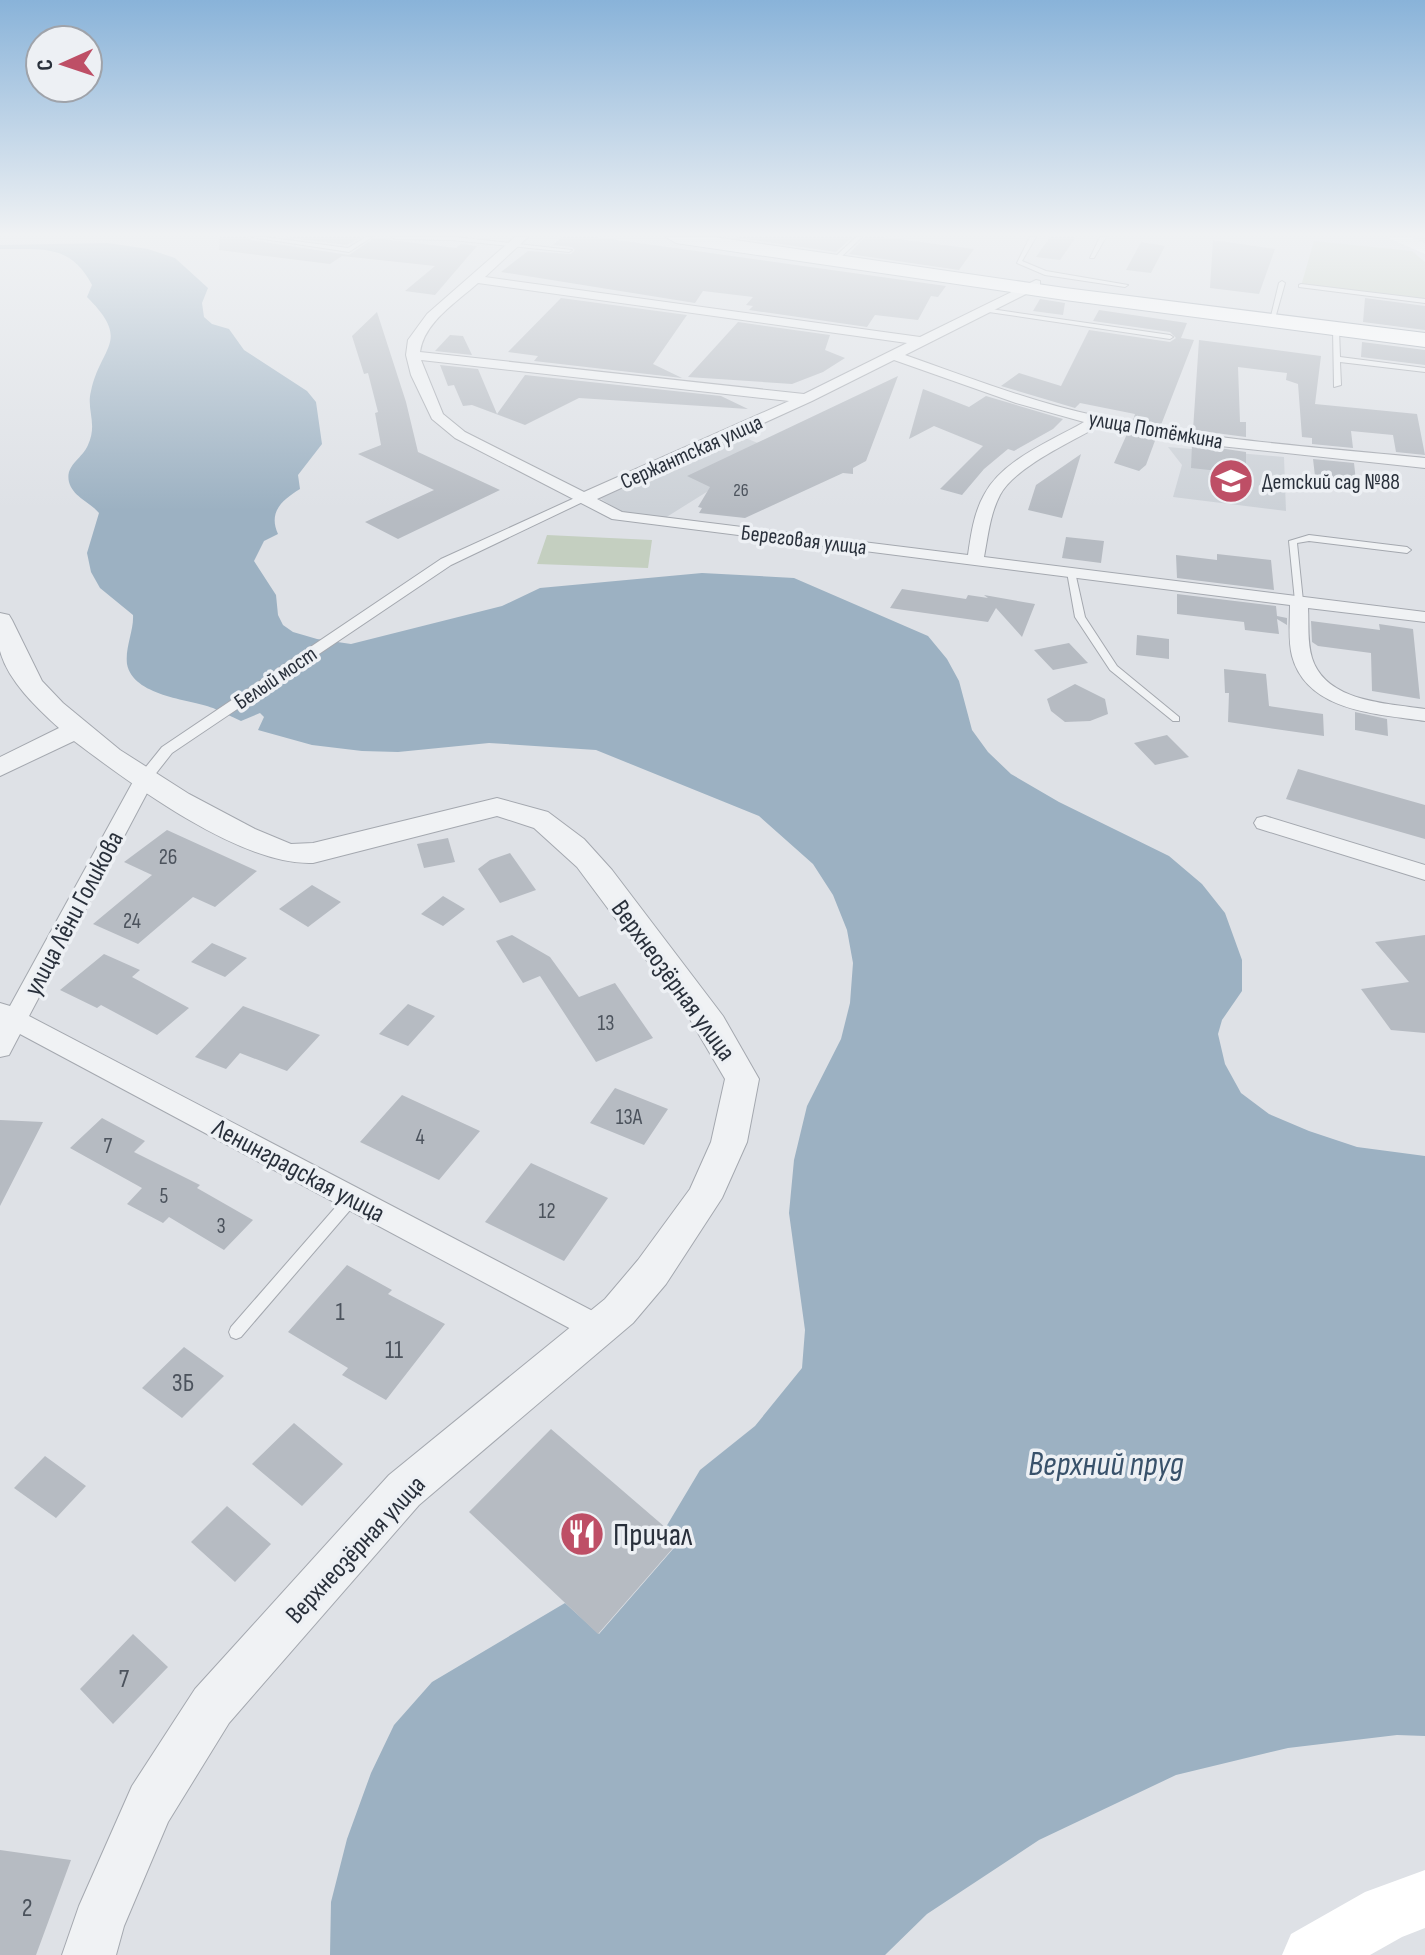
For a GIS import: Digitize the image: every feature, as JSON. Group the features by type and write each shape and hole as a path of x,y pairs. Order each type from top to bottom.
{"main road":[{"path":"1331,328 1425,340"},
{"path":"1379,328 1425,334"},
{"path":"1312,1955 1375,1919 1425,1899"}],"street":[{"path":"424,328 415,340 413,355 807,398"},
{"path":"829,328 921,341"},
{"name":"Сержантская улица","path":"351,626 446,562 807,398 947,328"},
{"name":"Береговая улица","path":"413,355 425,395 437,416 460,435 618,516 1425,617"},
{"name":"улица Потёмкина","path":"895,356 1006,396 1096,421 1227,442 1425,463"},
{"path":"975,560 984,515 997,486 1038,456 1096,421"},
{"path":"1299,601 1302,658 1312,677 1326,690 1346,701 1425,715"},
{"name":"Верхнеозёрная улица","path":"0,620 16,660 33,686 77,729 145,778 252,840 291,854 313,853 497,807 523,812 545,822 575,849 614,895 711,1022 733,1056 742,1079 729,1142 704,1198 652,1272 619,1311 404,1490 212,1706 150,1804 98,1925 89,1955"},
{"name":"Белый мост","path":"145,778 167,750 351,626"},
{"path":"0,768 77,729"},
{"name":"улица Лёни Голикова","path":"0,1048 7,1016 145,778"},
{"path":"1265,823 1425,873"},
{"name":"Ленинградская улица","path":"7,1016 597,1328"}],"lane":[{"path":"1110,328 1170,337"},
{"path":"1336,329 1337,385"},
{"path":"1336,359 1425,370"},
{"path":"1299,601 1293,541 1309,538 1407,550"},
{"path":"1071,572 1080,617 1113,668 1176,719"},
{"path":"236,1332 352,1198"}],"shaded area":[{"path":"738,435 795,458 713,488 665,518 623,513 598,497"},
{"name":"Детский сад №88","path":"1168,447 1284,457 1286,511 1173,497 1182,465"}],"green space":[{"path":"547,535 652,540 648,568 537,564"}],"water":[{"name":"Верхний пруд","path":"109,328 229,329 244,350 307,391 316,402 322,444 298,475 300,489 278,507 275,526 278,534 264,541 254,561 276,595 278,615 283,625 293,632 351,644 502,606 540,588 702,573 794,578 928,636 947,659 959,681 972,730 988,752 1011,774 1059,802 1169,856 1202,884 1225,913 1242,960 1242,991 1222,1020 1218,1034 1225,1064 1241,1093 1269,1114 1309,1131 1357,1147 1425,1156 1425,1736 1397,1735 1288,1748 1176,1775 1039,1840 927,1914 885,1955 330,1955 331,1902 347,1839 371,1773 394,1725 432,1682 565,1603 599,1634 680,1541 666,1527 700,1470 755,1426 802,1368 805,1330 789,1213 794,1160 807,1106 841,1039 850,1003 853,963 847,930 833,895 813,864 759,816 596,750 489,743 398,752 312,745 258,730 264,717 260,713 241,721 213,708 163,695 139,683 131,675 127,664 133,615 100,588 91,572 87,553 99,513 74,492 68,476 91,437 90,398 111,334"}],"building":[{"path":"360,328 382,328 418,452 500,490 398,539 365,522 434,490 358,454 381,445 375,413 378,412 368,373 364,374 352,336"},
{"path":"531,328 678,328 653,364 682,378 534,361 538,356 508,352"},
{"path":"732,328 782,328 830,335 825,350 845,358 823,372 792,384 688,377"},
{"path":"1144,328 1185,328 1181,338 1194,340 1161,425 1133,420 1135,414 1080,403 1075,408 1001,386 1019,373 1061,386 1089,330 1170,342 1176,338 1170,332"},
{"path":"450,335 463,336 472,355 435,351"},
{"path":"1199,340 1321,356 1315,404 1417,414 1425,455 1396,452 1393,435 1351,431 1353,448 1312,444 1312,438 1302,437 1298,384 1286,380 1287,373 1238,367 1240,422 1246,422 1246,437 1193,430"},
{"path":"1362,342 1425,350 1425,365 1361,357"},
{"path":"440,365 478,369 497,414 525,375 721,396 748,409 579,398 525,425 472,405 463,406 454,385 448,386"},
{"path":"898,376 866,461 853,468 853,474 843,473 745,518 699,513 702,508 698,507 710,487 687,476"},
{"path":"923,389 969,407 986,396 1063,419 1053,429 1014,451 1008,449 984,469 962,495 940,489 983,446 934,426 909,439"},
{"path":"1127,434 1156,438 1146,465 1139,471 1114,463"},
{"path":"1192,444 1246,452 1246,474 1191,468"},
{"path":"1081,454 1062,518 1028,510 1036,485"},
{"path":"1313,459 1354,463 1356,481 1315,476"},
{"path":"1066,537 1104,541 1101,563 1062,558"},
{"path":"1217,554 1271,560 1274,590 1177,578 1176,555 1217,560"},
{"path":"902,589 966,599 968,595 988,598 984,595 1035,604 1022,637 996,608 988,622 890,608"},
{"path":"1177,594 1276,606 1277,616 1287,618 1287,625 1277,619 1279,634 1245,630 1244,622 1177,614"},
{"path":"1311,621 1380,630 1379,624 1413,629 1420,699 1372,691 1371,653 1318,646 1312,642"},
{"path":"1137,635 1169,639 1169,659 1136,655"},
{"path":"1069,643 1088,663 1053,670 1034,650"},
{"path":"1224,669 1266,674 1269,706 1323,714 1324,736 1228,722 1229,693 1225,693"},
{"path":"1075,684 1105,699 1108,714 1090,721 1065,722 1051,711 1047,699"},
{"path":"1355,712 1387,719 1388,736 1355,730"},
{"path":"1167,735 1189,757 1155,765 1134,743"},
{"path":"1298,769 1425,805 1425,839 1286,799"},
{"path":"167,830 257,871 215,907 193,897 138,944 93,924 152,875 124,862"},
{"path":"448,838 455,862 424,868 417,844"},
{"path":"510,853 536,890 500,903 478,869 490,860"},
{"path":"312,885 341,902 308,927 279,909"},
{"path":"443,896 465,909 443,926 421,914"},
{"path":"512,935 550,957 579,997 615,983 653,1038 596,1062 540,976 523,983 496,941"},
{"path":"1425,935 1425,1033 1391,1030 1361,989 1409,982 1375,942"},
{"path":"212,943 247,958 225,977 191,962"},
{"path":"104,954 140,970 132,977 189,1008 157,1035 101,1005 97,1008 60,990"},
{"path":"408,1004 435,1016 408,1046 379,1034"},
{"path":"243,1006 320,1035 287,1071 240,1053 226,1069 195,1057"},
{"path":"615,1088 668,1109 644,1145 590,1123"},
{"path":"402,1095 480,1131 439,1180 360,1142"},
{"path":"102,1118 145,1141 134,1152 200,1185 197,1188 253,1220 224,1250 169,1217 163,1223 127,1204 142,1188 70,1148"},
{"path":"0,1120 43,1122 0,1206"},
{"path":"531,1163 608,1198 564,1261 485,1222"},
{"path":"347,1265 392,1290 388,1294 445,1324 386,1400 342,1375 348,1368 288,1332"},
{"path":"184,1347 224,1376 182,1418 142,1388"},
{"path":"294,1423 343,1464 302,1506 252,1464"},
{"name":"Причал","path":"551,1429 680,1540 598,1634 469,1512"},
{"path":"45,1456 86,1486 56,1518 14,1488"},
{"path":"227,1506 271,1544 235,1582 191,1542"},
{"path":"133,1634 168,1667 113,1724 80,1689"},
{"path":"0,1850 71,1860 36,1955 0,1955"}],"place":[{"name":"Детский сад №88","path":"1231,481"},
{"name":"Причал","path":"582,1534"}]}
